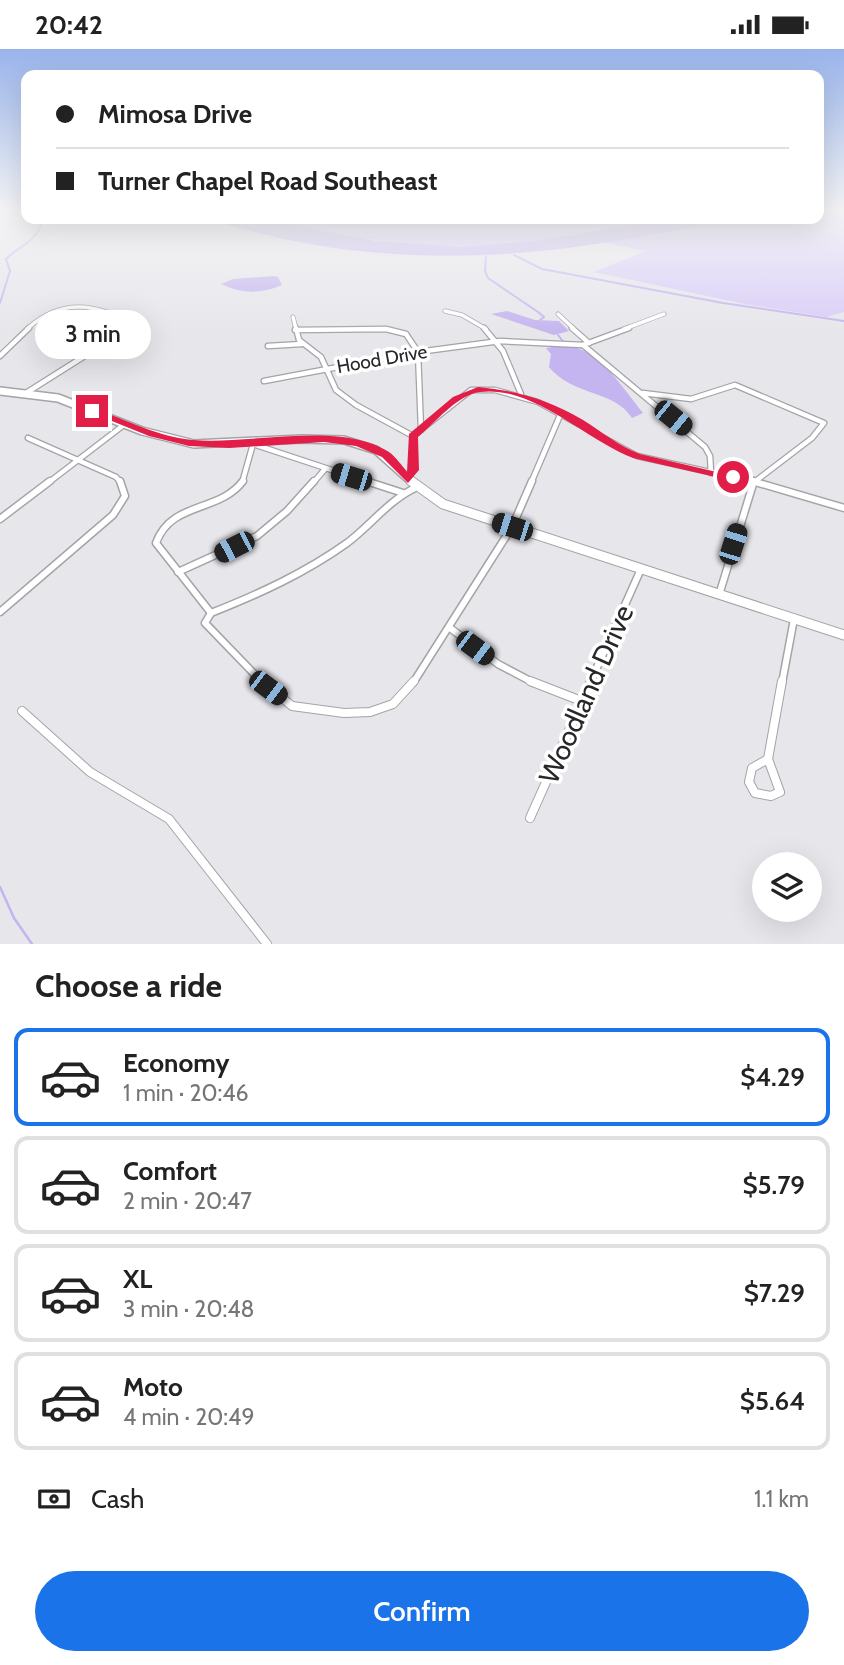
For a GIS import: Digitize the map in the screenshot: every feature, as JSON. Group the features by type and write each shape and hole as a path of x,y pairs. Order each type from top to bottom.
{"street":[{"path":"0,356 28,326 70,305 88,304 135,324 26,393"},
{"path":"445,311 468,315 500,341 521,394"},
{"path":"558,314 586,344 705,447 710,456 711,473"},
{"path":"500,341 586,344 664,314"},
{"path":"293,317 295,330 302,344"},
{"path":"295,330 395,330 405,334 418,352 421,430"},
{"name":"Hood Drive","path":"264,381 418,352 500,341"},
{"path":"268,347 302,344 315,351 336,390 413,436"},
{"path":"643,393 691,399 735,385 821,421 824,427 754,481 719,595"},
{"path":"413,436 471,390 521,394 561,413 622,451 754,481 844,508"},
{"path":"0,391 61,399 183,442 253,444 324,439 358,443 386,455 415,488 443,504 844,635"},
{"path":"415,488 402,493 351,540 327,556 268,589 211,613 205,623 268,688 292,706 318,712 370,712 393,704 409,689 512,527 561,413"},
{"path":"0,519 127,424"},
{"path":"408,479 414,470 413,436"},
{"path":"0,612 113,515 124,501 125,487 116,477 28,437"},
{"path":"253,444 402,493"},
{"path":"211,613 156,543 158,535 183,512 236,489 250,467 253,444"},
{"path":"178,572 257,536 287,511 325,469"},
{"name":"Woodland Drive","path":"530,818 641,569"},
{"path":"768,759 752,768 749,782 755,793 771,796 780,792 780,785 768,759 794,619"},
{"path":"450,628 510,674 535,686 584,702"},
{"path":"22,711 90,772 169,819 267,944"}],"shaded area":[{"path":"380,253 512,253 472,255"},
{"path":"642,253 844,253 844,312 826,317 745,304 594,272"},
{"path":"278,277 282,285 267,290 236,290 221,284 233,279"},
{"path":"507,311 535,320 559,321 569,331 554,335 491,314"},
{"path":"565,345 577,348 600,362 643,413 632,418 615,402 558,376 549,367 551,354 546,348"}],"waterway":[{"path":"0,303 10,271 6,259 13,253"},
{"path":"514,255 542,269 723,303 844,321"},
{"path":"486,256 485,271 488,278 544,317 540,320"},
{"path":"558,335 565,344"},
{"path":"0,887 14,918 32,944"}],"route":[{"path":"92,411 171,440 189,443 229,445 324,439 358,443 376,449 392,459 408,479 414,470 413,436 456,399 478,389 521,394 577,421 622,451 733,477"}]}
